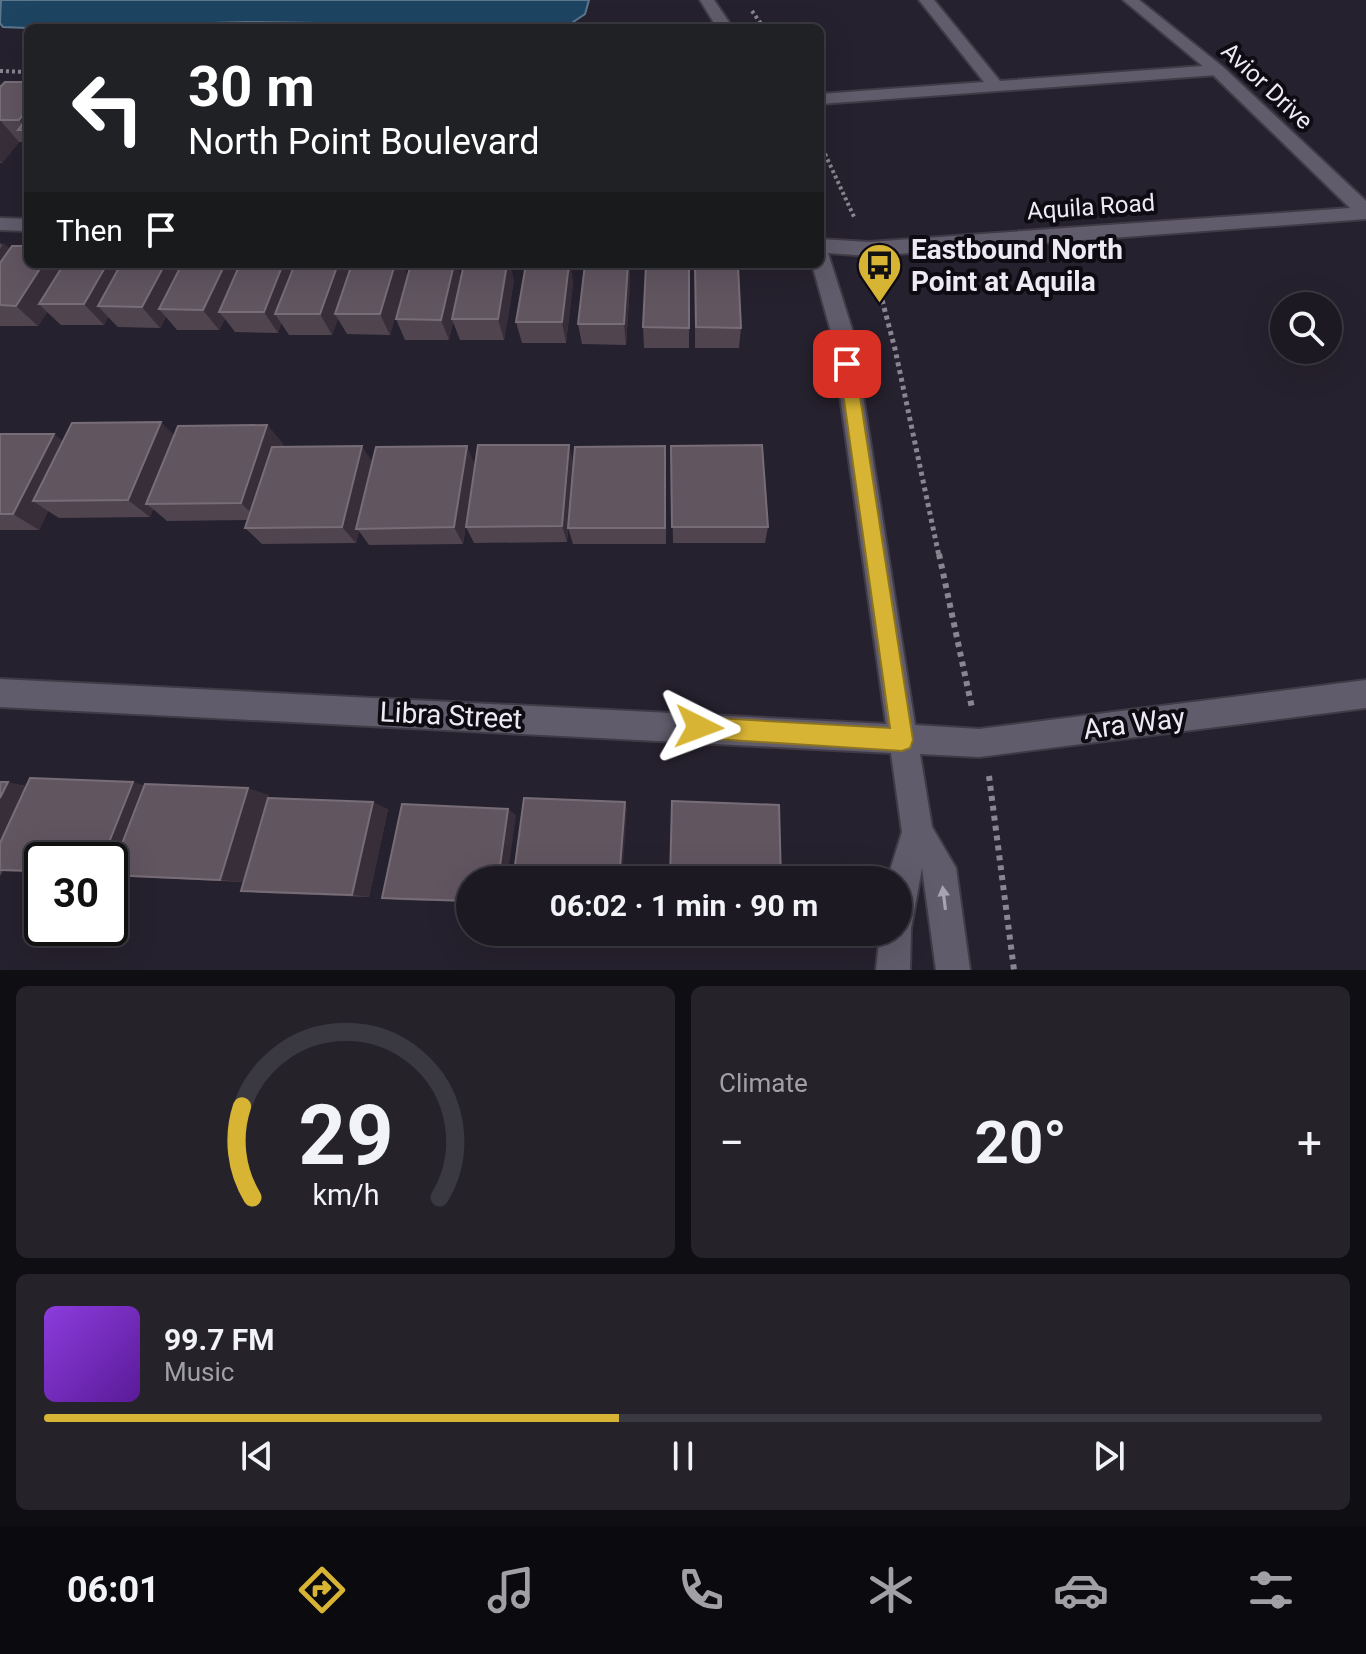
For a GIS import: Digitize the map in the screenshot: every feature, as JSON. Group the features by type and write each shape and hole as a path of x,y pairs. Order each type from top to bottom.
{"street":[{"path":"707,0 722,24"},
{"path":"926,0 996,87"},
{"name":"Avior Drive","path":"1130,0 1217,70 1366,212"},
{"path":"824,99 1217,70"},
{"name":"Aquila Road","path":"824,246 869,249 1366,212"},
{"path":"0,224 24,225"},
{"path":"823,268 842,332 917,832 940,868 953,970"},
{"name":"Libra Street","path":"0,693 902,740"},
{"name":"Ara Way","path":"902,740 979,743 1366,694"},
{"path":"907,866 917,832"},
{"path":"893,970 895,946"}],"path":[{"path":"0,71 24,72"},
{"path":"824,152 869,249 895,349 989,779 1014,970"}],"water":[{"path":"1,0 589,0 585,14 570,24 247,22 24,24 24,28 3,27 0,23"}],"building":[{"path":"5,82 24,82 24,113 19,120 0,120 0,87"},
{"path":"12,246 24,246 24,268 40,268 16,306 0,305 0,263"},
{"path":"62,268 105,268 84,304 39,304"},
{"path":"119,268 163,268 142,307 98,306"},
{"path":"180,268 223,268 203,310 159,309"},
{"path":"238,268 281,268 264,312 219,312"},
{"path":"293,268 337,268 320,314 275,314"},
{"path":"351,268 394,268 380,314 335,314"},
{"path":"410,268 453,268 441,320 396,319"},
{"path":"463,268 506,268 498,319 452,319"},
{"path":"525,268 569,268 562,322 516,322"},
{"path":"585,268 628,268 624,324 578,324"},
{"path":"646,268 689,268 689,328 643,327"},
{"path":"695,268 738,268 741,328 696,327"},
{"path":"161,422 128,500 33,501 72,423"},
{"path":"267,425 241,503 146,504 178,426"},
{"path":"0,434 54,434 13,514 0,514"},
{"path":"478,445 569,445 562,526 466,527"},
{"path":"762,445 768,527 672,527 671,446"},
{"path":"362,446 342,527 245,528 272,447"},
{"path":"467,446 454,527 356,529 376,447"},
{"path":"665,446 665,528 568,528 575,447"},
{"path":"30,778 133,782 109,842 24,842 24,871 0,870 0,843"},
{"path":"0,782 8,782 0,798"},
{"path":"145,784 248,788 220,880 128,876 128,842 123,842"},
{"path":"268,798 373,802 352,895 241,891"},
{"path":"524,798 625,802 620,866 515,866"},
{"path":"672,801 779,805 781,866 670,866"},
{"path":"402,804 508,809 500,866 456,866 456,901 382,898"}],"place":[{"name":"Eastbound North Point at Aquila","path":"880,304"}],"route":[{"path":"699,727 902,740 847,364"}]}
